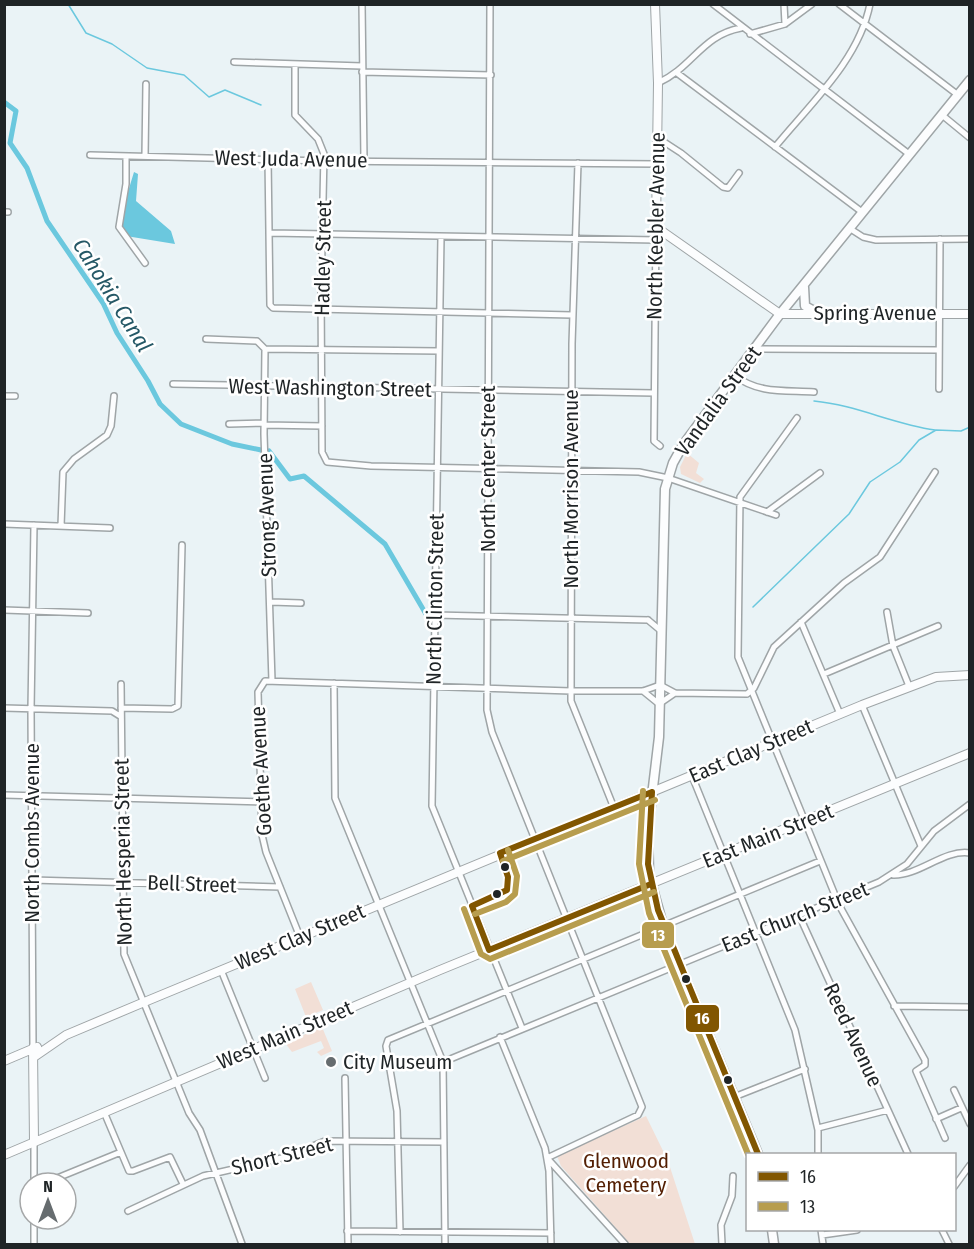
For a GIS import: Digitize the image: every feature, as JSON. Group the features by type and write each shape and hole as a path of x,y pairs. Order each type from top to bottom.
{"main road":[{"name":"North Keebler Avenue","path":"656,4 658,83 656,227"},
{"name":"Vandalia Street","path":"757,1153 663,925 651,884 647,845 659,737 663,512 668,478 682,445 756,350 780,314 909,154 968,86"},
{"path":"656,227 780,314"},
{"path":"805,284 805,306 818,313"},
{"name":"Spring Avenue","path":"780,314 969,314"},
{"name":"East Clay Street","path":"535,839 909,686 944,676 969,675"},
{"name":"East Main Street","path":"567,918 969,753"},
{"name":"West Clay Street","path":"4,1061 33,1052 66,1035 535,839"},
{"name":"West Main Street","path":"4,1155 410,982 567,918"},
{"name":"North Combs Avenue","path":"33,1052 34,1142"}],"street":[{"path":"362,4 364,160"},
{"name":"North Center Street","path":"490,4 492,162 487,468 487,688 490,728 600,997 642,1112 547,1158"},
{"path":"713,4 909,154"},
{"path":"784,4 785,24"},
{"path":"750,34 785,24 812,4"},
{"path":"839,4 958,95"},
{"path":"775,147 850,54 866,24 870,4"},
{"path":"658,83 677,73 709,40 741,27"},
{"path":"234,62 491,75"},
{"name":"Hadley Street","path":"295,64 295,115 321,144 324,161 321,310 322,452 331,465 437,467"},
{"path":"677,73 862,212"},
{"path":"145,156 146,84"},
{"path":"942,115 969,138"},
{"path":"658,138 681,153 723,187 729,189 739,173"},
{"name":"West Juda Avenue","path":"90,155 324,161 657,164"},
{"path":"126,156 126,184 119,227 146,263"},
{"path":"268,158 270,307 572,315"},
{"name":"North Morrison Avenue","path":"578,163 572,315 571,691 572,705 614,808"},
{"name":"North Keebler Avenue","path":"656,227 654,441 660,446"},
{"path":"849,228 860,236 876,240 969,239"},
{"path":"270,233 656,240"},
{"name":"North Clinton Street","path":"441,237 432,806 522,1028"},
{"path":"939,389 940,240"},
{"path":"206,339 257,342 265,349 439,351"},
{"name":"Strong Avenue","path":"265,349 264,424 272,681"},
{"path":"756,350 939,350"},
{"path":"736,376 747,384 762,389 814,392"},
{"name":"West Washington Street","path":"173,384 654,393"},
{"path":"4,396 15,396"},
{"path":"61,526 63,472 74,459 107,435 111,426 114,396"},
{"path":"796,418 742,493 738,502 737,649 750,692 837,900 925,1060 925,1065 916,1071 945,1138"},
{"path":"229,424 322,426"},
{"path":"437,467 632,471 668,478 776,515"},
{"path":"750,692 774,647 844,583 880,557 935,472"},
{"path":"767,512 820,473"},
{"path":"4,524 110,528"},
{"name":"North Combs Avenue","path":"33,1052 31,709 34,525"},
{"path":"122,708 177,708 179,703 182,545"},
{"path":"271,602 301,603"},
{"path":"4,610 88,613"},
{"path":"435,615 648,620 661,611"},
{"path":"887,612 894,646 909,686"},
{"path":"648,620 660,630"},
{"path":"801,622 840,714"},
{"path":"824,674 938,626"},
{"name":"Goethe Avenue","path":"272,681 264,681 258,692 263,842 300,937"},
{"path":"272,681 571,691 643,691 660,685 675,693 750,692"},
{"path":"334,683 335,798 443,1062 445,1245"},
{"name":"North Hesperia Street","path":"121,684 124,954 142,1003 189,1113 200,1129 243,1244"},
{"path":"643,691 659,704 675,693"},
{"path":"862,705 921,846"},
{"path":"4,708 112,711 121,718"},
{"path":"692,776 792,1020 818,1128 818,1153"},
{"path":"4,795 261,802"},
{"name":"East Church Street","path":"443,1062 837,900 891,875 907,864 940,826 969,804"},
{"path":"891,875 904,874 958,854 969,853"},
{"path":"400,1232 398,1141 395,1094 387,1049 388,1040 820,861"},
{"name":"Bell Street","path":"32,880 280,887"},
{"name":"Reed Avenue","path":"799,915 907,1153"},
{"path":"221,970 265,1078"},
{"path":"894,1006 969,1007"},
{"path":"500,1037 547,1158 551,1245"},
{"path":"735,1097 805,1069"},
{"path":"345,1078 348,1245"},
{"path":"954,1090 969,1124"},
{"path":"936,1119 961,1108"},
{"path":"818,1128 888,1110"},
{"path":"104,1112 131,1172 170,1157 183,1184"},
{"path":"34,1142 34,1171"},
{"name":"Short Street","path":"128,1211 183,1184 217,1172 286,1157 321,1142 444,1142"},
{"path":"74,1171 121,1152"},
{"path":"547,1158 625,1245"},
{"path":"956,1184 969,1164"},
{"path":"722,1245 721,1225 732,1196 733,1176"},
{"path":"347,1231 551,1233"},
{"path":"824,1245 821,1232 839,1231"},
{"path":"942,1231 949,1245"}],"green space":[{"path":"687,453 699,463 696,473 704,479 700,483 681,474 680,467"},
{"path":"311,982 323,1010 306,1017 295,989"},
{"path":"322,1027 332,1051 321,1056 317,1052 324,1048 321,1041 292,1052 285,1043"},
{"name":"Glenwood Cemetery","path":"646,1116 668,1161 695,1244 630,1244 561,1166 557,1156"}],"water":[{"path":"134,172 138,174 136,201 171,231 175,244 126,236 122,229 124,205"}],"waterway":[{"path":"68,4 86,33 112,44 147,68 184,75 209,97 225,90 261,105"},
{"name":"Cahokia Canal","path":"4,102 16,111 10,143 27,168 47,221 103,303 117,333 160,404 181,424 232,444 261,450"},
{"path":"814,401 845,406 904,424 935,430"},
{"path":"753,607 849,514 870,482 900,462 919,440 936,430 961,431 970,427"},
{"name":"Cahokia Canal","path":"269,451 290,479 304,476 385,544 430,621"}],"transit line":[{"name":"13","path":"643,791 639,864 649,913 748,1153"},
{"name":"16","path":"652,792 648,864 658,910 758,1153"},
{"name":"16","path":"500,853 652,792"},
{"name":"13","path":"503,861 655,800"},
{"name":"13","path":"475,914 506,902 515,894 517,876 508,850"},
{"name":"16","path":"472,906 507,890 508,877 500,853"},
{"name":"16","path":"472,906 489,950 651,884"},
{"name":"13","path":"464,909 481,954 490,959 654,892"}],"place":[{"name":"City Museum","path":"331,1062"}]}
